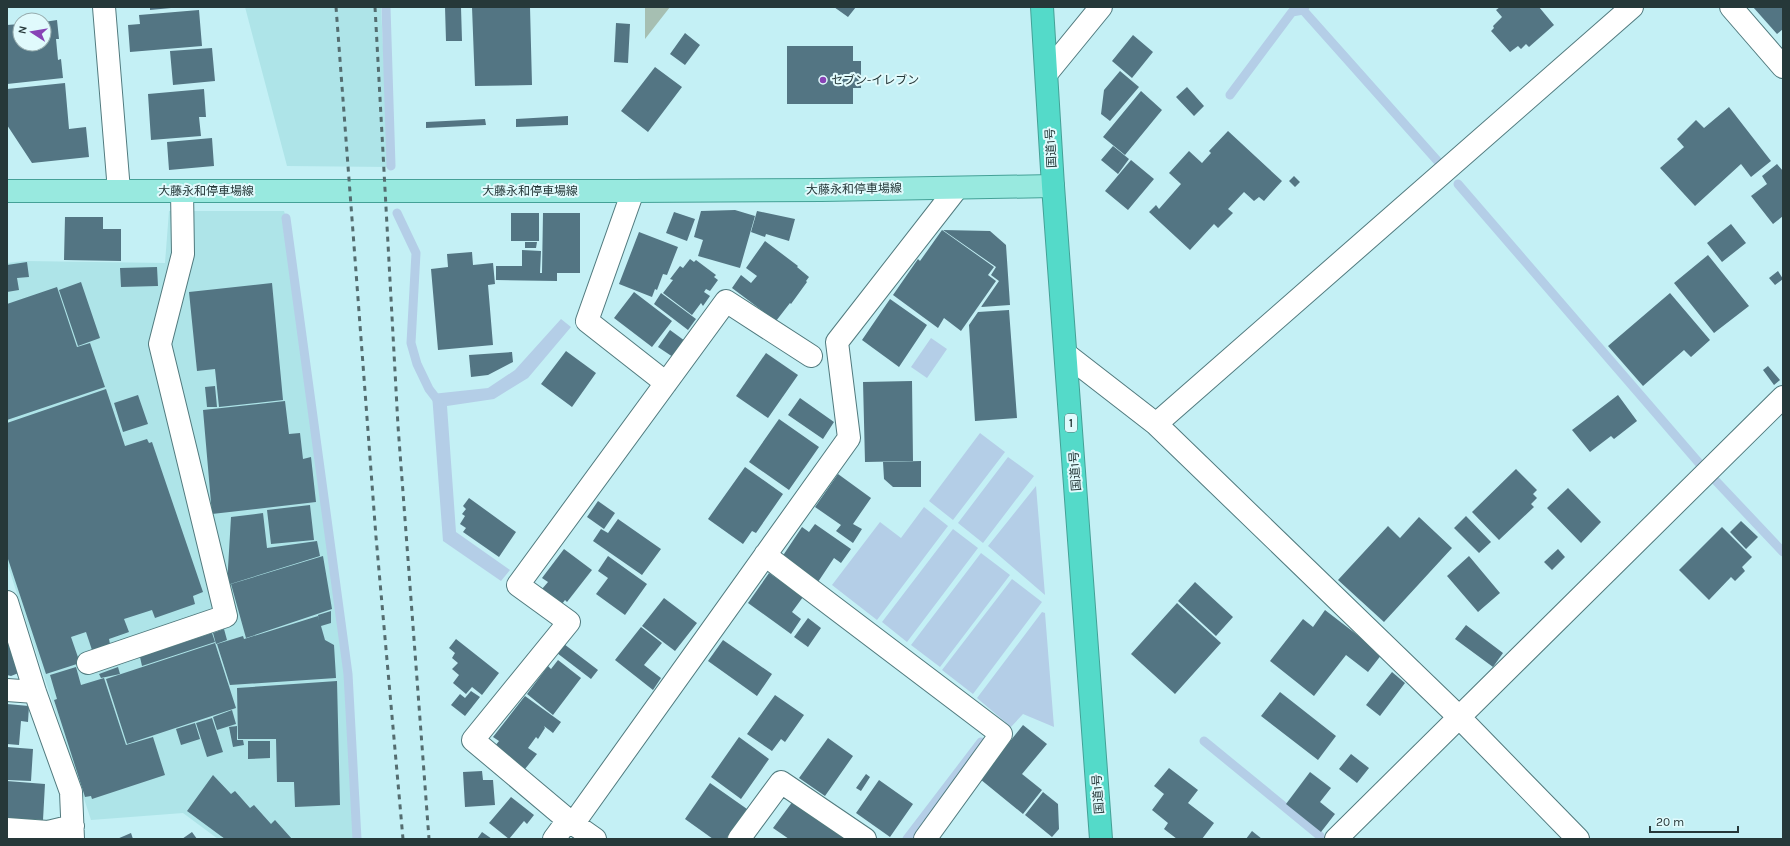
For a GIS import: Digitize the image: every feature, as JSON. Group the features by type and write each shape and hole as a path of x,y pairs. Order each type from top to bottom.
{"highway":[{"name":"国道1号","path":"1042,7 1053,186 1101,839"}],"main road":[{"name":"大藤永和停車場線","path":"7,191 633,191 822,190 1053,186"}],"street":[{"path":"104,7 119,191"},
{"path":"1047,73 1101,7"},
{"path":"1156,424 1632,7"},
{"path":"1731,7 1783,67"},
{"path":"554,839 570,822 849,438 837,342 957,188"},
{"path":"88,663 226,616 160,344 183,254 182,191"},
{"path":"633,191 587,321 666,383"},
{"path":"595,839 570,822 473,740 569,622 518,585 726,301 811,356"},
{"path":"1066,355 1156,424 1459,717 1578,839"},
{"path":"1336,839 1783,397"},
{"path":"765,555 1002,734 925,839"},
{"path":"7,602 36,692 71,792 73,832 7,829"},
{"path":"7,690 36,692"},
{"path":"739,839 781,782 865,839"}],"shaded area":[{"path":"245,7 381,7 389,167 287,166"},
{"path":"169,211 284,211 348,674 357,839 218,839 183,813 91,820 7,563 7,263 25,261 165,263"},
{"path":"561,319 571,327 528,378 494,399 447,406 456,532 510,570 501,581 443,541 432,394 488,388 515,370"},
{"path":"931,338 947,349 927,378 911,367"},
{"path":"980,433 1005,452 953,520 929,501"},
{"path":"1008,457 1034,476 983,543 958,523"},
{"path":"1036,486 1045,595 988,546"},
{"path":"924,507 948,526 877,620 832,585 880,522 901,538"},
{"path":"953,529 978,548 907,642 882,622"},
{"path":"981,553 1010,575 940,667 911,645"},
{"path":"1012,579 1042,602 973,694 942,670"},
{"path":"1042,612 1045,613 1054,727 1023,714 1011,727 977,698"}],"green space":[{"path":"645,7 670,7 645,39"}],"building":[{"path":"150,7 171,7 171,8 150,10"},
{"path":"445,7 461,7 462,41 446,41"},
{"path":"472,7 530,7 532,85 475,86"},
{"path":"834,7 856,7 848,17"},
{"path":"1500,7 1539,7 1554,25 1529,47 1526,44 1521,49 1518,46 1510,52 1491,31 1494,28 1493,26 1502,17 1496,10"},
{"path":"1753,7 1783,7 1783,29 1777,34"},
{"path":"199,10 202,46 130,52 128,25 140,24 139,15"},
{"path":"57,20 59,39 56,39 58,60 61,59 63,78 7,84 7,25 12,25 12,52 52,52 52,21"},
{"path":"616,23 630,24 628,63 614,62"},
{"path":"685,33 700,45 685,65 670,54"},
{"path":"1133,35 1153,52 1132,78 1112,61"},
{"path":"787,46 853,46 853,61 861,61 861,88 853,88 853,104 787,104"},
{"path":"212,48 215,81 173,85 170,51"},
{"path":"655,67 682,87 648,132 621,111"},
{"path":"1120,71 1139,87 1110,121 1101,114 1104,90"},
{"path":"65,83 69,129 86,127 89,157 32,163 7,125 7,89"},
{"path":"1187,87 1204,106 1194,116 1176,97"},
{"path":"204,89 206,117 199,117 201,136 151,140 148,94"},
{"path":"1141,91 1162,110 1125,155 1103,137"},
{"path":"1729,107 1771,161 1751,177 1741,164 1695,206 1660,168 1684,147 1677,139 1696,120 1704,128"},
{"path":"568,116 568,125 516,127 516,119"},
{"path":"485,119 486,125 426,128 426,122"},
{"path":"1228,131 1282,181 1264,201 1259,197 1254,201 1244,192 1228,209 1233,213 1218,228 1214,224 1190,250 1149,212 1156,205 1159,209 1181,184 1169,173 1189,151 1202,163 1211,153 1209,151"},
{"path":"212,138 214,166 169,170 167,142"},
{"path":"1113,146 1129,159 1118,174 1101,160"},
{"path":"1131,160 1154,179 1128,210 1105,191"},
{"path":"1777,164 1783,171 1783,216 1773,224 1751,196 1767,184 1762,176"},
{"path":"1294,176 1300,182 1295,187 1289,181"},
{"path":"735,210 755,216 740,268 698,256 703,240 694,237 701,211"},
{"path":"757,211 795,219 789,241 766,234 765,237 751,232"},
{"path":"674,212 695,219 687,241 666,233"},
{"path":"511,213 539,213 539,241 511,241"},
{"path":"543,213 580,213 580,273 557,273 557,281 496,280 496,266 522,266 522,250 541,251 540,273 542,273"},
{"path":"65,217 103,217 103,229 121,229 121,261 64,260"},
{"path":"1731,224 1746,243 1722,262 1707,243"},
{"path":"942,230 994,267 988,275 996,281 961,331 944,318 938,328 893,295 918,259 920,261"},
{"path":"943,230 990,231 1006,245 1010,305 981,307 999,281 991,275 996,267"},
{"path":"639,232 678,247 667,275 663,274 657,290 655,289 652,297 619,284"},
{"path":"765,241 798,266 797,267 809,277 791,304 790,303 776,321 732,288 741,275 751,283 757,276 746,268"},
{"path":"525,242 537,242 536,248 525,248"},
{"path":"472,252 473,265 493,263 495,284 488,285 493,345 438,350 431,269 448,267 447,254"},
{"path":"1708,255 1749,306 1714,333 1674,283"},
{"path":"690,259 694,262 696,260 716,275 714,277 718,280 710,291 706,289 704,292 710,296 703,306 701,303 692,315 663,293 673,280 670,279 680,266 683,268"},
{"path":"27,262 29,277 17,278 19,290 7,292 7,265"},
{"path":"157,267 158,286 121,287 120,268"},
{"path":"1778,271 1783,279 1775,285 1769,278"},
{"path":"81,282 100,338 78,346 59,290"},
{"path":"272,283 283,400 219,407 215,369 197,371 189,292"},
{"path":"57,287 77,347 90,343 105,387 7,420 7,304"},
{"path":"634,292 672,321 652,347 614,318"},
{"path":"661,293 696,319 688,330 654,304"},
{"path":"1670,293 1710,340 1691,357 1684,350 1643,386 1608,346"},
{"path":"890,299 927,325 899,367 862,340"},
{"path":"1009,310 1017,418 975,421 969,325 978,312"},
{"path":"670,330 685,341 673,357 658,347"},
{"path":"566,351 596,373 572,407 541,384"},
{"path":"512,352 513,362 488,375 471,377 469,355"},
{"path":"766,353 798,375 768,418 736,396"},
{"path":"1768,366 1780,380 1774,385 1763,370"},
{"path":"912,381 913,461 865,462 863,382"},
{"path":"215,386 217,407 207,407 205,387"},
{"path":"106,389 125,446 147,439 149,443 152,442 203,592 193,596 195,604 155,618 152,610 124,619 129,632 109,639 110,644 92,650 86,632 71,637 80,663 46,674 7,556 7,423"},
{"path":"138,395 148,424 123,432 114,403"},
{"path":"1618,395 1637,421 1614,439 1611,436 1590,452 1572,430"},
{"path":"800,398 834,422 823,439 788,415"},
{"path":"285,401 289,434 300,433 303,459 311,457 316,502 212,514 203,410"},
{"path":"779,419 819,447 789,490 749,462"},
{"path":"921,461 921,487 893,487 884,479 883,462"},
{"path":"745,467 783,494 756,533 752,531 743,544 708,519"},
{"path":"1516,469 1537,490 1533,494 1537,498 1531,504 1534,507 1499,540 1472,512"},
{"path":"838,474 871,498 853,524 862,529 853,543 836,531 841,525 815,507"},
{"path":"1568,488 1601,522 1581,543 1547,508"},
{"path":"469,498 516,532 499,557 463,532 466,528 460,524 465,516 462,514 466,509 463,506"},
{"path":"598,501 615,513 604,529 587,517"},
{"path":"310,505 314,540 271,544 267,510"},
{"path":"263,513 267,548 317,541 320,556 227,585 231,517"},
{"path":"1466,516 1491,542 1479,553 1454,528"},
{"path":"1419,517 1452,548 1384,622 1338,580 1388,526 1400,538"},
{"path":"618,519 661,549 642,575 593,541 601,529 608,533"},
{"path":"1741,521 1758,537 1746,549 1730,532"},
{"path":"815,524 851,549 841,563 834,558 818,582 782,557 802,527 809,532"},
{"path":"1722,527 1752,557 1742,567 1745,571 1735,581 1731,577 1709,600 1679,570"},
{"path":"564,549 592,570 567,602 565,600 562,604 542,589 548,582 542,578"},
{"path":"1558,549 1565,557 1552,570 1544,562"},
{"path":"323,556 332,609 246,638 231,584"},
{"path":"608,556 647,584 625,615 596,594 608,578 598,571"},
{"path":"1469,556 1500,593 1478,612 1447,576"},
{"path":"769,573 803,597 792,612 801,619 791,634 748,603"},
{"path":"1195,582 1233,617 1216,636 1178,601"},
{"path":"664,598 697,623 675,651 642,626"},
{"path":"1177,603 1221,643 1175,694 1131,654"},
{"path":"1325,610 1382,654 1368,672 1346,655 1314,696 1270,661 1303,619 1313,627"},
{"path":"331,611 331,623 321,626 325,640 334,645 336,678 230,685 217,644 243,636 244,639 318,616 319,621 318,615"},
{"path":"808,618 821,628 808,647 794,637"},
{"path":"1466,625 1503,653 1493,667 1455,639"},
{"path":"641,627 662,643 644,665 661,678 653,690 615,660"},
{"path":"224,629 227,640 216,644 213,633"},
{"path":"212,633 215,642 142,666 140,657"},
{"path":"7,637 21,672 11,676 7,675"},
{"path":"456,639 499,673 482,695 472,687 466,694 453,683 459,675 452,669 458,663 452,658 455,653 449,648"},
{"path":"723,640 772,674 757,696 708,661"},
{"path":"215,643 236,708 127,744 106,679"},
{"path":"564,644 598,670 591,679 557,653"},
{"path":"558,660 581,678 553,715 527,694 548,666 551,669"},
{"path":"76,667 81,685 104,678 126,745 153,737 165,775 92,799 91,796 85,797 54,700 57,699 50,675"},
{"path":"118,667 120,674 101,678 99,674"},
{"path":"1392,672 1405,683 1380,716 1366,705"},
{"path":"337,681 340,805 295,807 294,782 277,782 276,739 238,739 237,688"},
{"path":"471,691 480,697 465,716 451,705 460,694 465,698"},
{"path":"1280,692 1336,736 1318,760 1261,716"},
{"path":"775,695 804,715 785,742 781,739 772,751 747,734"},
{"path":"525,696 561,722 553,733 544,726 545,728 538,739 536,737 528,748 537,754 525,769 495,746 499,741 493,737"},
{"path":"7,704 29,706 28,722 21,721 19,745 7,744"},
{"path":"232,710 236,724 217,730 213,717"},
{"path":"212,718 223,752 207,757 196,723"},
{"path":"195,723 200,739 181,745 176,729"},
{"path":"1023,725 1047,744 1022,774 1042,790 1023,814 980,779"},
{"path":"237,726 237,740 243,740 244,745 233,747 229,727"},
{"path":"739,737 769,759 741,799 711,777"},
{"path":"828,738 853,756 825,796 799,778"},
{"path":"248,741 270,741 270,758 248,759"},
{"path":"7,747 33,749 31,781 7,780"},
{"path":"1351,754 1369,768 1357,783 1339,769"},
{"path":"1169,768 1198,790 1188,803 1214,823 1202,839 1177,839 1164,829 1168,823 1152,810 1164,794 1154,786"},
{"path":"482,771 483,780 493,780 495,805 465,807 463,772"},
{"path":"1310,772 1331,788 1320,802 1335,814 1321,832 1286,804"},
{"path":"866,774 870,777 861,791 856,788"},
{"path":"213,775 231,794 235,791 250,808 254,805 271,824 275,820 292,839 225,839 187,811"},
{"path":"879,780 913,804 890,837 856,813"},
{"path":"7,781 45,784 43,820 7,818"},
{"path":"710,783 747,809 726,839 713,839 685,819"},
{"path":"1043,792 1058,804 1059,829 1052,837 1025,815"},
{"path":"511,797 534,815 527,824 524,821 509,839 489,823"},
{"path":"793,801 843,837 841,839 789,839 773,828"},
{"path":"1252,831 1262,839 1246,839"},
{"path":"192,832 197,839 182,839"},
{"path":"482,832 492,839 477,839"},
{"path":"131,833 133,839 117,839"}],"waterway":[{"path":"386,7 391,166"},
{"path":"1305,7 1303,10 1442,166"},
{"path":"1230,95 1292,12 1303,10"},
{"path":"1458,184 1699,463"},
{"path":"397,213 416,253 411,343 417,364 429,389 439,402"},
{"path":"286,218 348,674 357,839"},
{"path":"1716,481 1783,552"},
{"path":"1204,741 1320,836"},
{"path":"907,839 981,742"}],"railway":[{"path":"336,7 376,537 403,839"},
{"path":"375,7 398,426 429,839"}],"place":[{"name":"セブン-イレブン","path":"823,80"}]}
